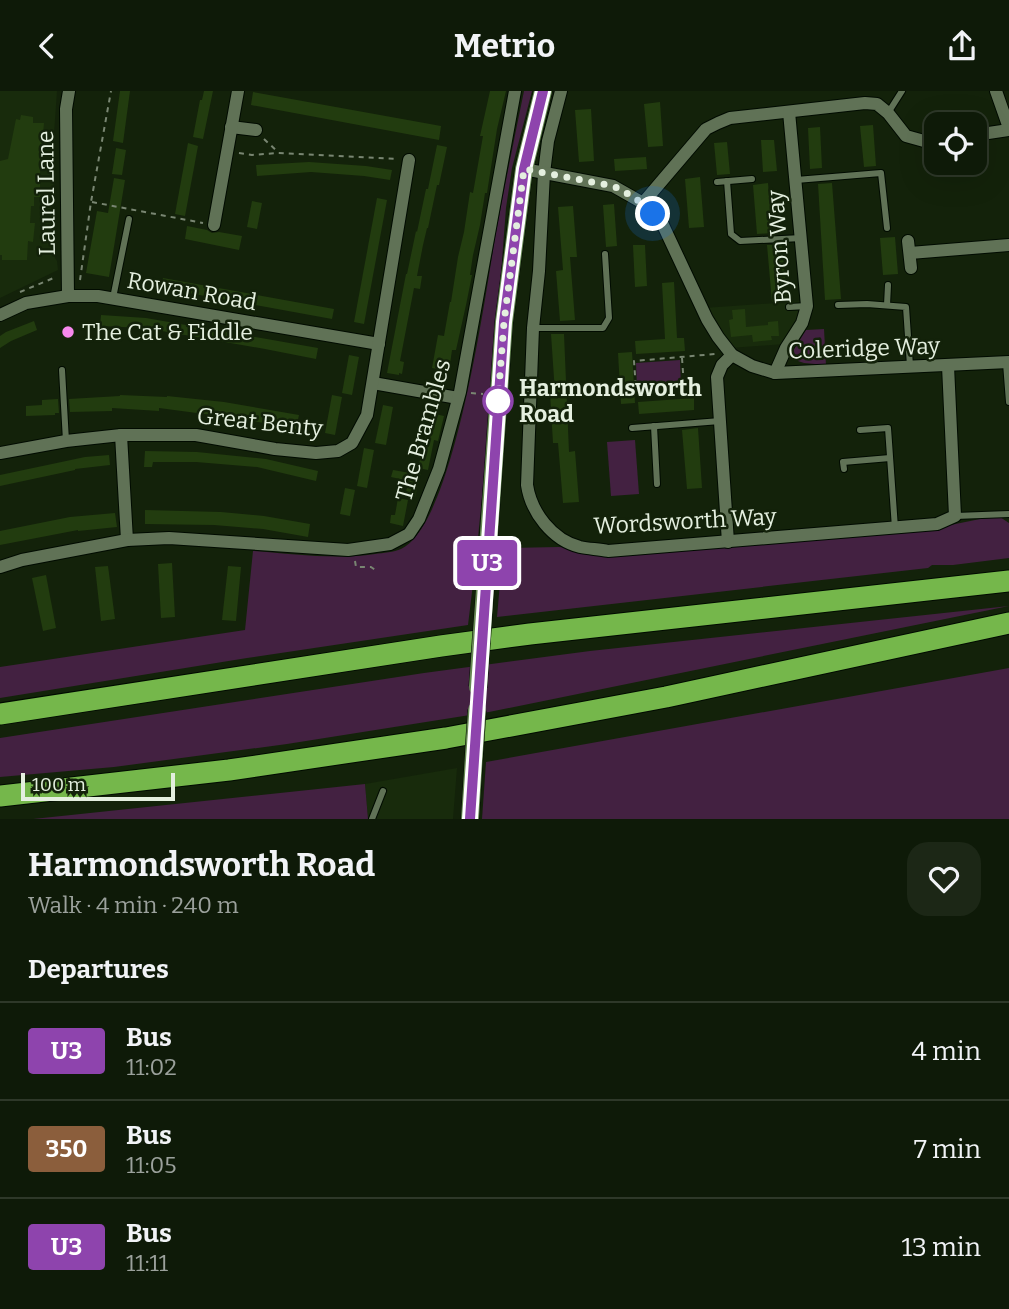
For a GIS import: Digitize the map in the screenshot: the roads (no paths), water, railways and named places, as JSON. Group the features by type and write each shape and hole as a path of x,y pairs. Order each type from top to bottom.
{"highway":[{"path":"0,714 480,641 1009,581"},
{"path":"0,796 229,770 446,738 666,697 1009,623"}],"street":[{"name":"Laurel Lane","path":"69,91 66,109 73,296"},
{"path":"214,225 238,91"},
{"name":"The Brambles","path":"0,567 22,560 127,540 169,538 354,549 390,544 409,534 419,519 439,469 459,395 515,91"},
{"path":"470,819 504,322 524,169 543,91"},
{"name":"Wordsworth Way","path":"561,91 548,141 544,173 533,328 527,485 528,498 541,519 562,540 578,546 608,551 937,524 955,516"},
{"path":"987,133 1009,129 996,91"},
{"path":"643,203 705,129 730,118 865,103 877,104 888,113 906,136 924,141"},
{"name":"Byron Way","path":"775,373 786,348 802,323 807,306 789,111"},
{"path":"231,127 256,130"},
{"name":"Great Benty","path":"0,453 66,441 121,435 196,435 275,449 316,453 338,451 352,443 367,415 409,160"},
{"path":"524,169 613,186 643,203 663,225 708,319 731,353 717,377 728,542"},
{"path":"911,268 909,247 1009,245"},
{"name":"Rowan Road","path":"0,315 26,303 73,296 98,296 379,344"},
{"name":"Coleridge Way","path":"731,353 752,366 775,373 1007,363"},
{"path":"948,366 955,516"},
{"path":"373,383 459,395"},
{"path":"121,435 127,540"}],"lane":[{"path":"888,113 902,91"},
{"path":"796,180 881,173 887,228"},
{"path":"717,182 752,179"},
{"path":"727,181 731,234 736,239 740,241 802,237"},
{"path":"113,298 129,219"},
{"path":"533,328 603,328 609,318 605,254"},
{"path":"887,305 888,285"},
{"path":"789,307 807,306"},
{"path":"838,306 906,306 910,368"},
{"path":"1007,363 1009,402"},
{"path":"62,370 66,441"},
{"path":"632,428 720,421"},
{"path":"654,426 657,484"},
{"path":"860,430 888,428 895,528"},
{"path":"844,469 843,462 890,458"},
{"path":"955,516 1009,514"},
{"path":"372,819 383,791"}],"place":[{"name":"The Cat & Fiddle","path":"68,332"},
{"name":"Harmondsworth Road","path":"498,401"}]}
